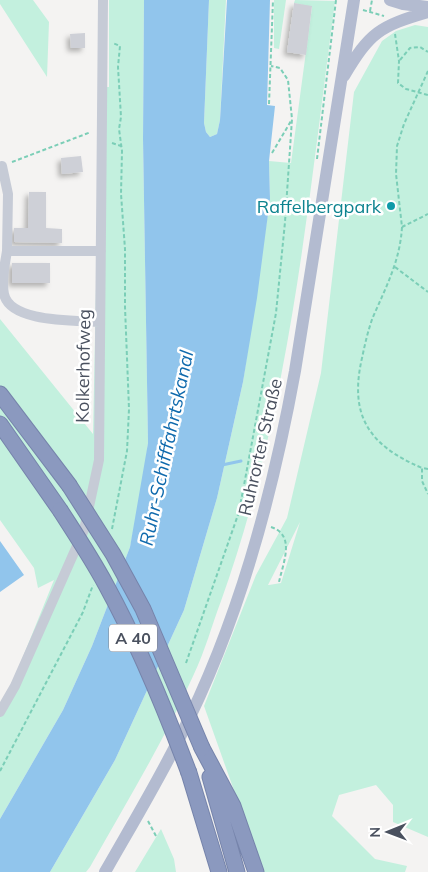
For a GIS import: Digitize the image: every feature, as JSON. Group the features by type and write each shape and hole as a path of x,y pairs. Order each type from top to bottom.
{"highway":[{"name":"A 40","path":"0,394 69,485 113,554 143,609 202,748 238,872"},
{"name":"A 40","path":"0,424 60,510 106,584 129,629 154,683 189,773 219,872"},
{"path":"202,748 233,806 256,872"}],"main road":[{"path":"390,0 403,4 428,7"},
{"path":"423,0 428,2"},
{"name":"Ruhrorter Straße","path":"105,872 179,739 206,681 226,631 261,524 292,389 353,4"},
{"path":"340,83 368,40 392,22 428,12"}],"street":[{"name":"Kolkerhofweg","path":"0,712 15,686 84,530 99,460 103,0"},
{"path":"2,166 8,194 4,294 7,303 29,316 100,322"},
{"path":"7,251 101,251"}],"path":[{"path":"269,104 272,0"},
{"path":"317,160 336,0"},
{"path":"370,11 372,0"},
{"path":"353,4 387,18 392,22 399,61 398,83 406,89 428,95"},
{"path":"399,61 410,48 420,48 428,52"},
{"path":"186,663 239,512 243,482 251,456 276,312 285,222 292,119 288,80 280,68 271,66"},
{"path":"428,71 397,146 396,174 402,227 395,267 369,328 359,372 358,405 364,421 378,440 403,460 428,469"},
{"path":"272,154 292,119"},
{"path":"2,166 102,128"},
{"path":"402,227 428,214"},
{"path":"395,267 428,292"},
{"path":"422,468 422,480 428,494"},
{"path":"261,524 278,529 286,540 285,556 279,582"},
{"path":"138,814 150,822 156,836"}],"green space":[{"path":"0,0 33,0 49,22 47,77 0,4"},
{"path":"109,0 144,0 143,139 148,443 142,490 130,547 92,646 63,710 0,819 0,706 12,684 54,580 38,588 34,568 0,520 0,319 93,434 99,143 98,87 109,87"},
{"path":"209,0 226,0 220,120 217,134 210,137 206,132 204,123"},
{"path":"274,0 286,0 279,49 274,48"},
{"path":"295,0 335,1 294,305 264,455 245,528 198,665 170,723 131,795 86,872 50,872 115,760 184,610 217,498 243,382 270,199 269,161 291,163 312,7 294,3"},
{"path":"415,25 428,27 428,837 393,822 393,805 376,785 339,795 332,816 375,859 407,866 405,872 263,872 204,706 256,575 287,518 321,373 354,92 382,41 396,31","holes":["300,522 281,583 268,585"]},
{"path":"161,829 174,859 176,872 135,872"}],"water":[{"name":"Ruhr-Schifffahrtskanal","path":"144,0 209,0 204,123 206,132 210,137 217,134 220,120 227,0 270,0 267,105 275,106 269,161 270,199 257,298 243,382 217,498 184,610 115,760 50,872 0,872 0,819 63,710 92,646 130,547 148,443 143,139"},
{"path":"0,541 24,575 0,592"}],"building":[{"path":"294,3 312,6 306,55 287,52"},
{"path":"85,33 85,48 71,48 70,34"},
{"path":"81,156 83,172 62,174 61,158"},
{"path":"29,192 46,192 46,228 62,229 62,243 14,242 14,228 28,228"},
{"path":"12,263 50,263 50,283 12,283"}],"waterway":[{"path":"222,465 241,461"}],"place":[{"name":"Raffelbergpark","path":"391,206"}]}
